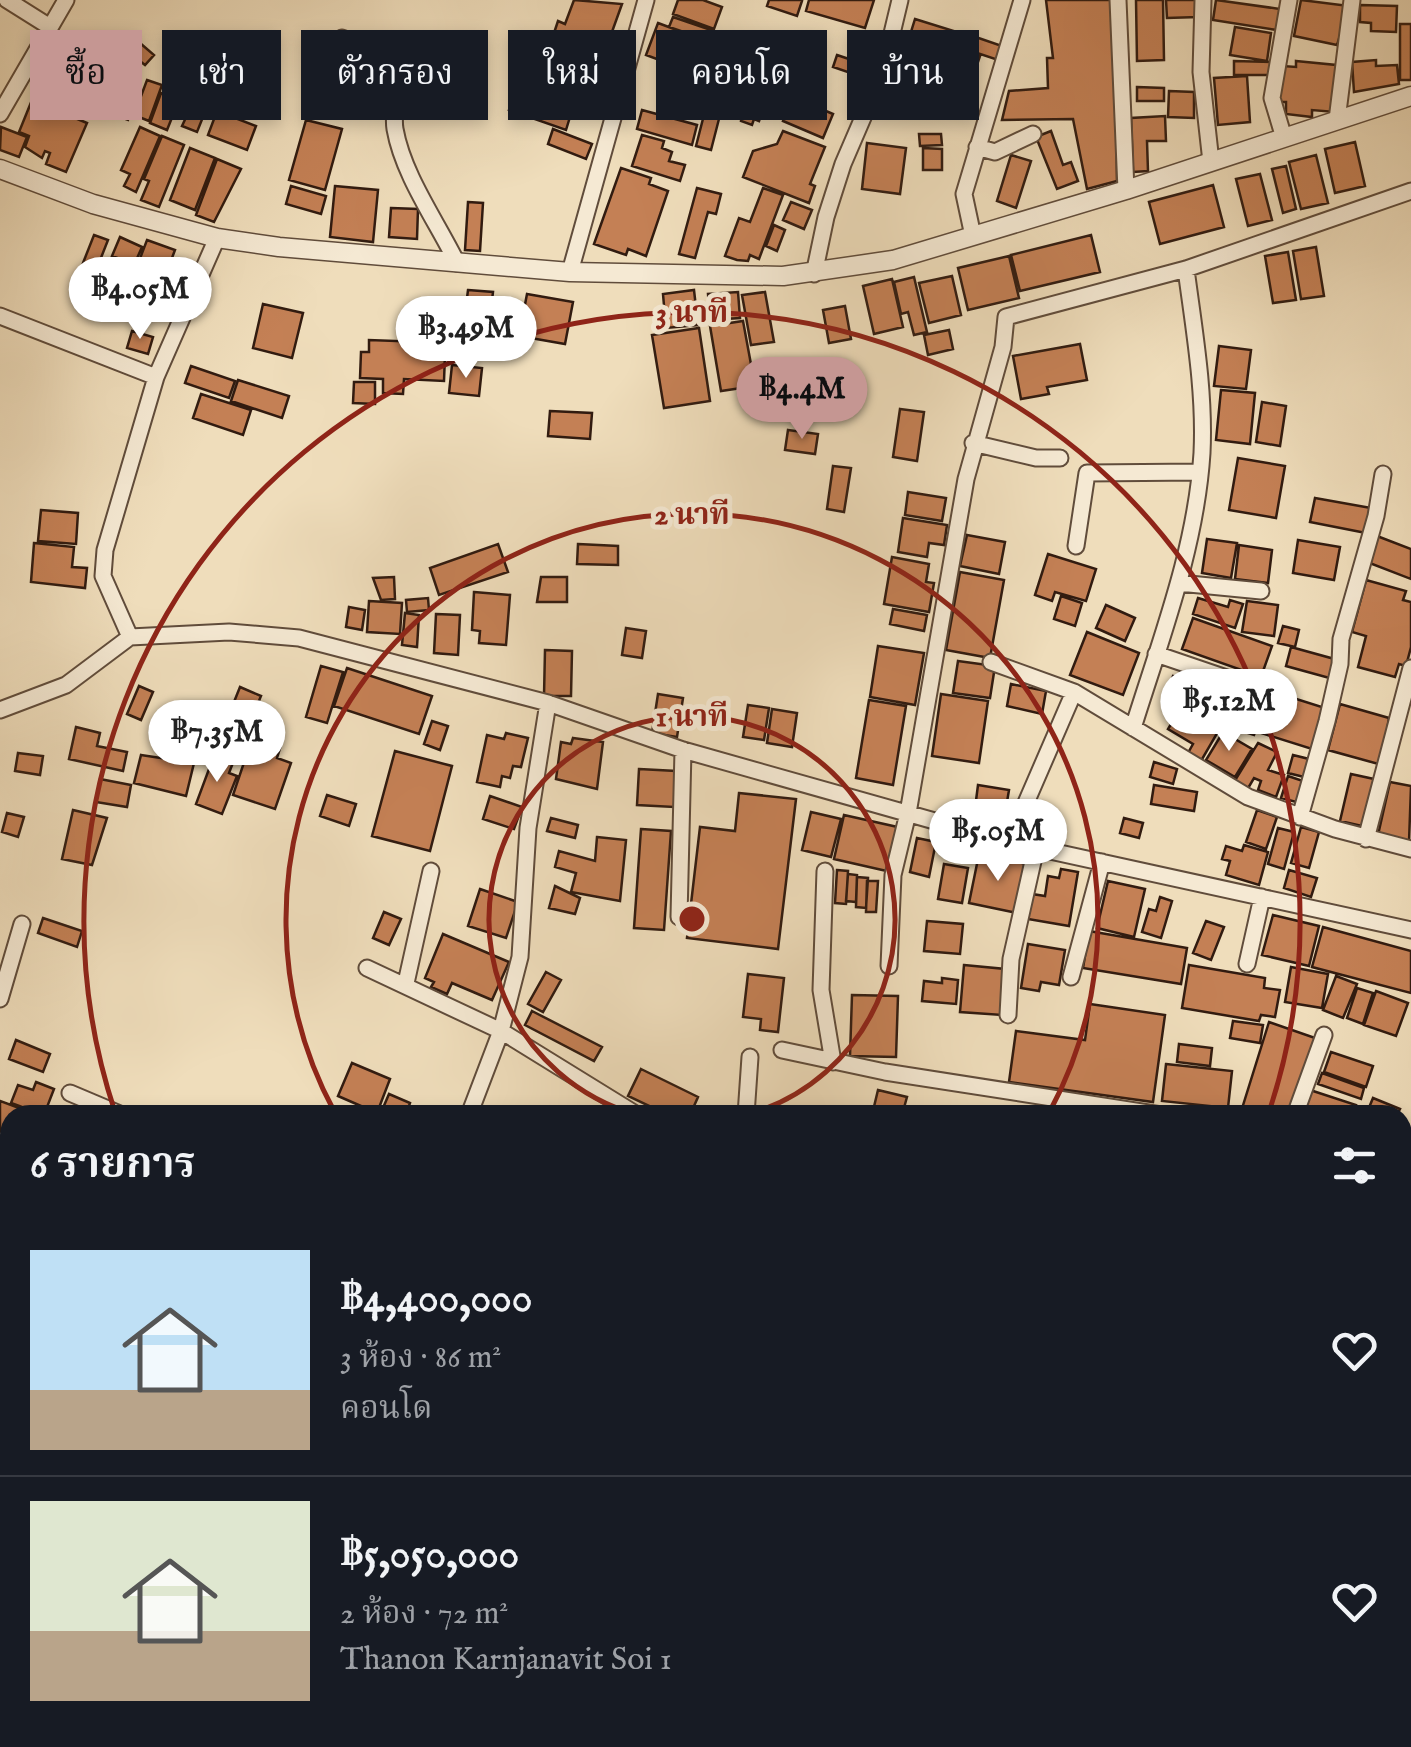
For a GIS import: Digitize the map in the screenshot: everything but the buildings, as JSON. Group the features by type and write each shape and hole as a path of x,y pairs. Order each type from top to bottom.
{"street":[{"path":"6,0 50,28"},
{"path":"0,114 66,0"},
{"path":"570,272 646,0"},
{"path":"814,274 842,164 883,70 900,0"},
{"path":"973,236 964,202 1022,0"},
{"path":"1118,0 1126,190"},
{"path":"1203,0 1202,72 1211,162"},
{"path":"1284,138 1272,98 1288,0"},
{"path":"1337,120 1352,0"},
{"path":"0,170 92,204 216,238 570,272 814,274 876,264 973,236 1411,96"},
{"path":"395,120 399,146 458,263"},
{"path":"977,147 995,152 1024,134 1033,134"},
{"path":"889,966 893,875 908,813 973,443 1003,347 1006,318 1186,269 1411,191"},
{"path":"130,637 103,576 103,559 156,378 216,238"},
{"path":"1133,728 1178,583 1199,472 1202,392 1186,269"},
{"path":"0,316 156,378"},
{"path":"973,443 1036,458 1060,458"},
{"path":"1076,546 1087,472 1199,472"},
{"path":"1300,817 1327,721 1341,639 1376,516 1382,474"},
{"path":"1178,583 1261,592"},
{"path":"0,710 66,685 130,637 230,632 300,638 548,704 683,750 1009,842 1411,930"},
{"path":"1156,654 1250,686"},
{"path":"991,662 1074,692 1229,787 1300,817 1366,839 1411,848"},
{"path":"1366,839 1411,668"},
{"path":"1009,842 1074,692"},
{"path":"473,1105 501,1031 520,957 528,828 548,704"},
{"path":"680,917 683,750"},
{"path":"1008,1015 1011,959 1036,848"},
{"path":"1070,977 1102,862"},
{"path":"406,983 431,871"},
{"path":"826,871 821,990 833,1062"},
{"path":"1247,964 1262,897"},
{"path":"0,999 22,924"},
{"path":"367,968 406,983 501,1031 621,1105"},
{"path":"1299,1105 1324,1034"},
{"path":"782,1050 1053,1105"},
{"path":"747,1105 750,1056"},
{"path":"70,1094 95,1105"}]}
